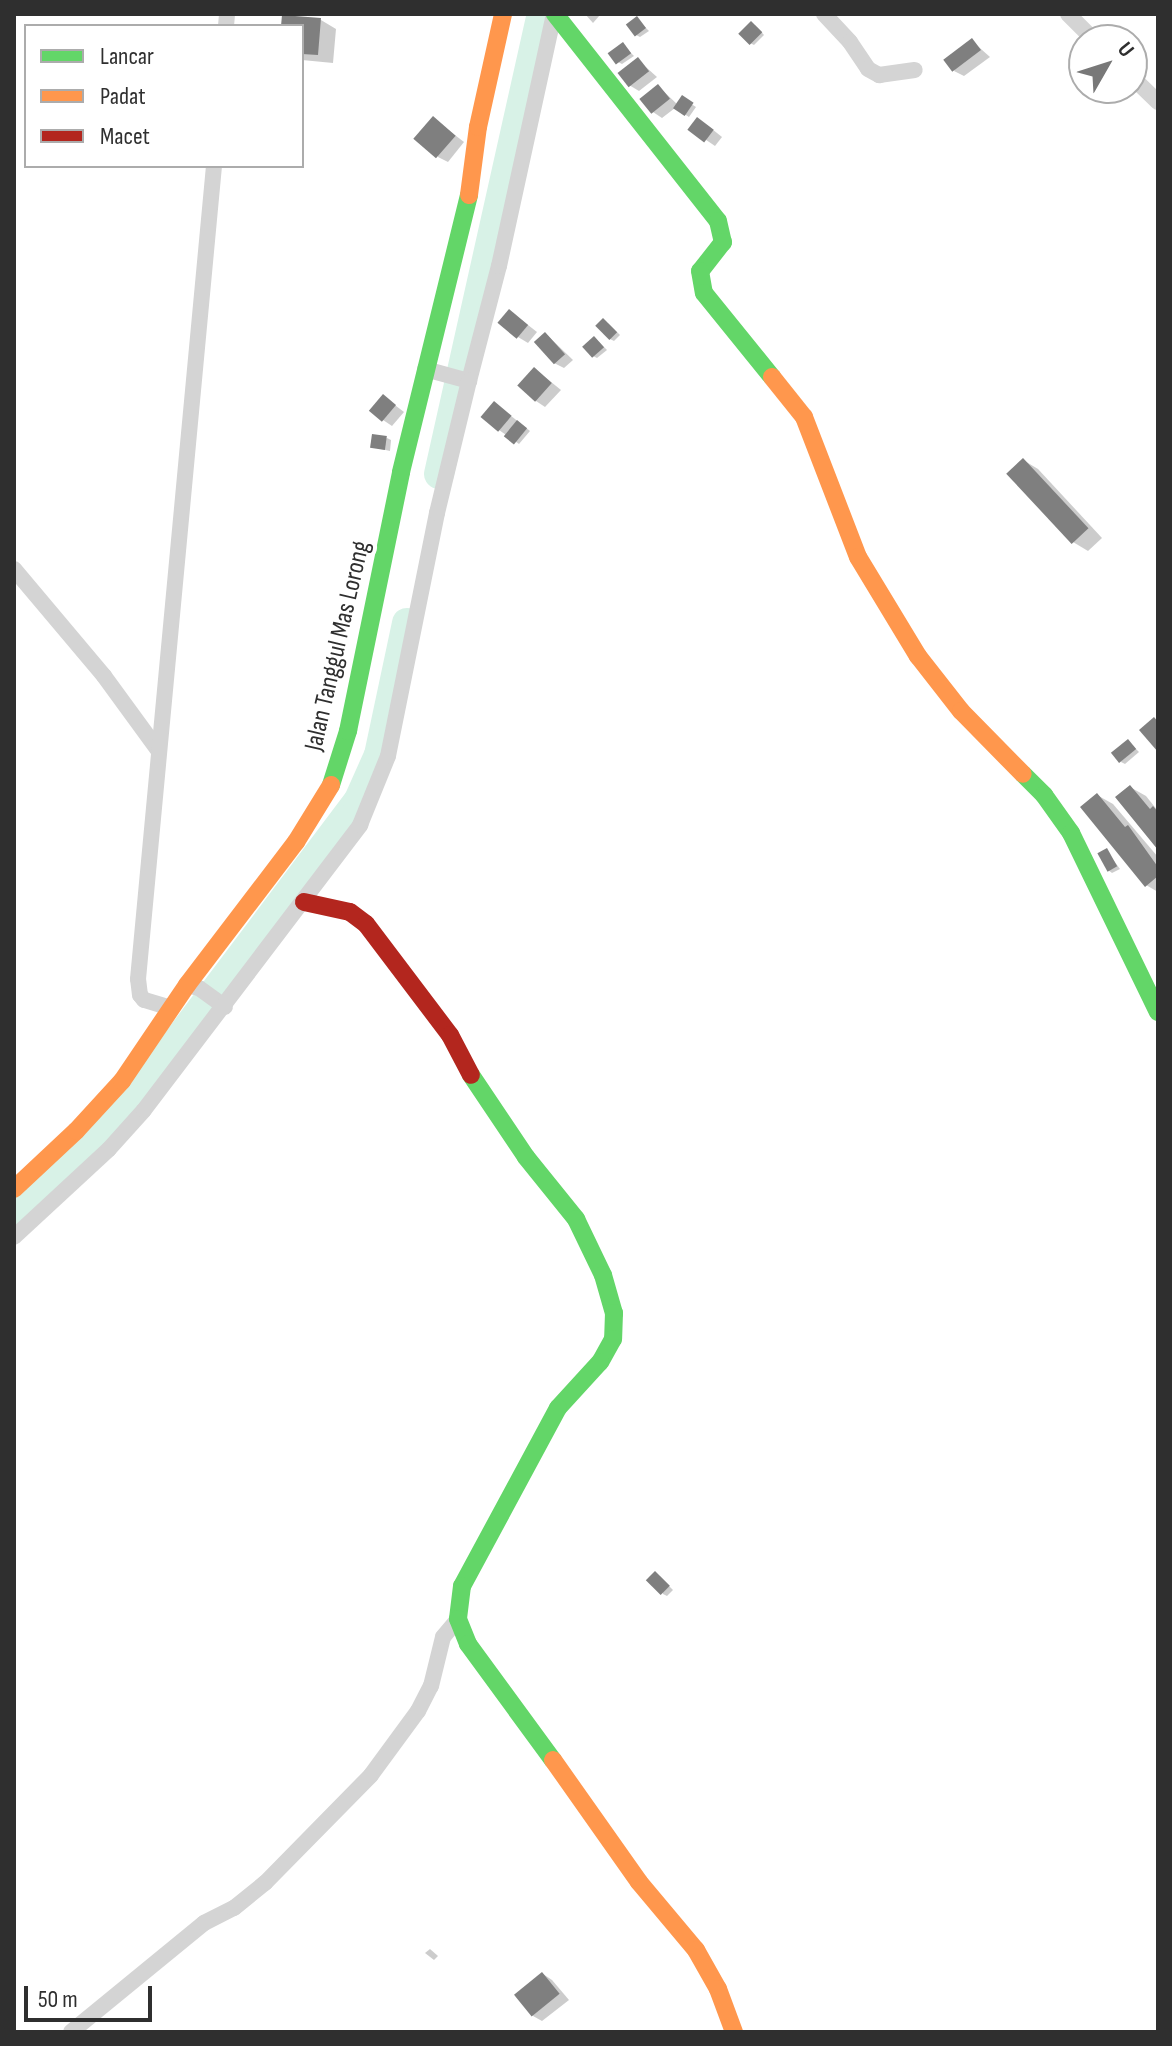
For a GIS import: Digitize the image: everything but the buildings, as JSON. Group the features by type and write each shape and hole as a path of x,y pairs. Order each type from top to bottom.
{"street":[{"name":"Jalan Tanggul Mas Lorong","path":"14,1189 76,1131 122,1081 171,1008 193,987 296,842 332,783 448,375 478,127 503,14"},
{"path":"14,1237 118,1139 304,902 360,825 388,756 437,513 448,375 499,266 555,14"},
{"path":"555,14 718,221 723,242 698,276 704,293 804,417 858,557 918,656 961,711 1044,795 1071,833 1158,1012"},
{"path":"824,14 850,42 868,69 879,75 915,70"},
{"path":"171,1008 144,1000 138,990 214,168"},
{"path":"14,569 104,676 158,750"},
{"path":"304,902 350,912 380,942 450,1035 472,1077 526,1157 576,1219 611,1298 615,1322 608,1350 558,1408 462,1586 458,1619 468,1644 516,1714 569,1780 639,1882 696,1950 718,1989 734,2032"},
{"path":"193,987 222,1005"},
{"path":"71,2032 204,1923 234,1908 265,1883 371,1775 418,1711 431,1686 443,1637 458,1619"}],"waterway":[{"path":"439,474 542,14"},
{"path":"14,1216 127,1108 358,802 379,755 407,623"}],"traffic: fast":[{"path":"555,14 718,221 723,242 700,271 704,293 772,377"},
{"path":"331,785 348,731 401,472 469,195"},
{"path":"1023,774 1044,795 1071,833 1158,1012"},
{"path":"471,1075 526,1157 576,1219 603,1275 614,1313 613,1339 600,1362 558,1408 462,1586 458,1619 468,1644 553,1760"}],"traffic: slow":[{"path":"469,195 478,127 503,14"},
{"path":"772,377 804,417 858,557 918,656 961,711 1023,774"},
{"path":"14,1189 76,1131 122,1081 187,985 296,842 331,785"},
{"path":"553,1760 639,1882 696,1950 718,1989 734,2032"}],"traffic: jam":[{"path":"304,902 350,912 366,924 450,1035 471,1075"}]}
